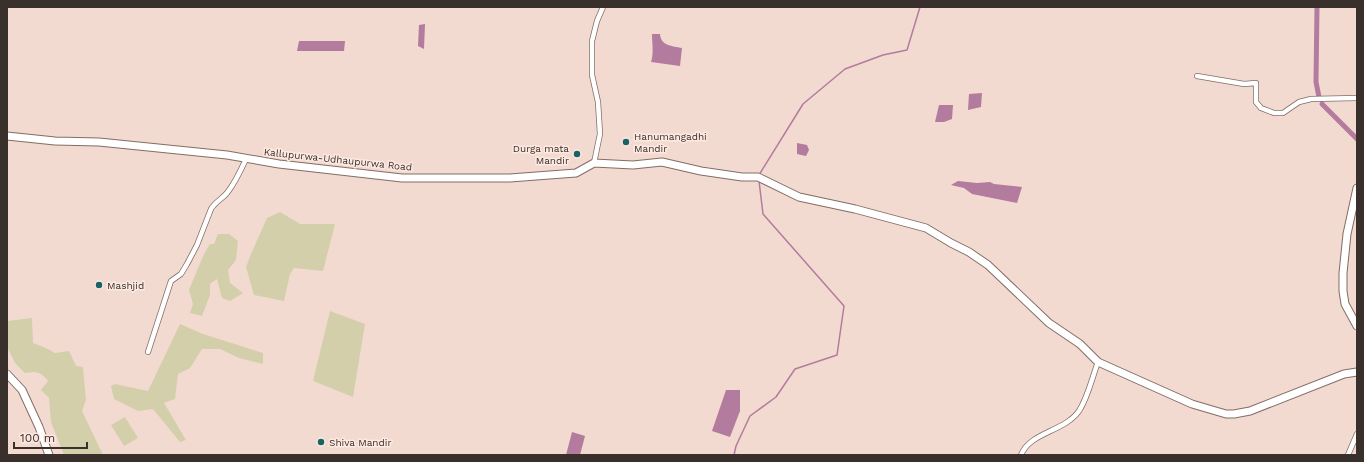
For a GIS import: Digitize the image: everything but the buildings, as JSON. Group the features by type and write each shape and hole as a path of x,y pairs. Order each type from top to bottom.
{"street":[{"path":"603,7 597,21 592,41 592,75 598,102 600,134 594,163 634,165 662,162 701,171 742,177 758,177 799,197 855,209 926,228 969,252 988,265 1050,323 1080,344 1098,362 1192,404 1218,412 1234,414 1250,411 1344,374 1357,372"},
{"path":"1197,76 1244,84 1256,83 1256,102 1261,108 1274,113 1283,113 1299,102 1311,99 1357,98"},
{"name":"Kallupurwa-Udhaupurwa Road","path":"7,136 55,141 98,142 227,155 279,164 402,178 510,178 576,173 594,163"},
{"path":"148,352 171,281 181,274 197,245 211,209 214,204 227,192 246,158"},
{"path":"1357,188 1346,234 1343,273 1345,304 1357,326"},
{"path":"1021,455 1026,445 1068,422 1079,411 1098,362"},
{"path":"7,374 22,390 39,427 49,455"},
{"path":"1348,455 1357,434"}],"shaded area":[{"path":"425,24 424,49 418,46 419,25"},
{"path":"652,34 660,34 662,41 665,43 682,48 680,66 651,62 653,52"},
{"path":"299,41 345,41 344,51 297,51"},
{"path":"982,93 981,107 968,110 969,94"},
{"path":"939,105 953,105 952,119 944,122 935,122"},
{"path":"797,143 807,145 809,150 806,156 797,154"},
{"path":"958,181 977,183 990,182 994,184 1022,187 1017,203 972,194 964,188 951,185"},
{"path":"280,212 300,224 335,224 323,271 294,268 290,274 284,301 254,295 246,267 267,218"},
{"path":"218,234 229,234 238,241 236,260 228,270 230,283 243,293 230,301 222,298 217,279 210,284 210,295 202,316 190,313 193,304 189,290 204,254 210,244 214,244"},
{"path":"330,311 365,324 353,397 313,381"},
{"path":"32,318 33,343 55,353 69,351 76,366 83,367 86,400 82,411 103,455 64,455 51,422 49,398 41,390 48,381 38,373 25,373 15,363 7,347 7,321"},
{"path":"180,324 203,334 263,353 263,364 239,358 220,349 202,349 190,368 178,374 175,399 164,403 186,440 180,442 153,409 138,411 114,399 111,386 115,384 148,391"},
{"path":"726,390 740,390 740,411 730,437 712,431"},
{"path":"125,417 138,438 124,446 111,425"},
{"path":"572,432 585,436 580,455 566,455"}],"waterway":[{"path":"759,175 803,104 845,69 883,55 907,50 920,7"},
{"path":"1317,7 1316,82 1319,97"},
{"path":"1322,104 1357,139"},
{"path":"734,455 736,446 750,416 776,397 795,369 837,355 844,306 763,214 759,181"}],"place":[{"name":"Hanumangadhi Mandir","path":"626,142"},
{"name":"Durga mata Mandir","path":"577,154"},
{"name":"Mashjid","path":"99,285"},
{"name":"Shiva Mandir","path":"321,442"}]}
